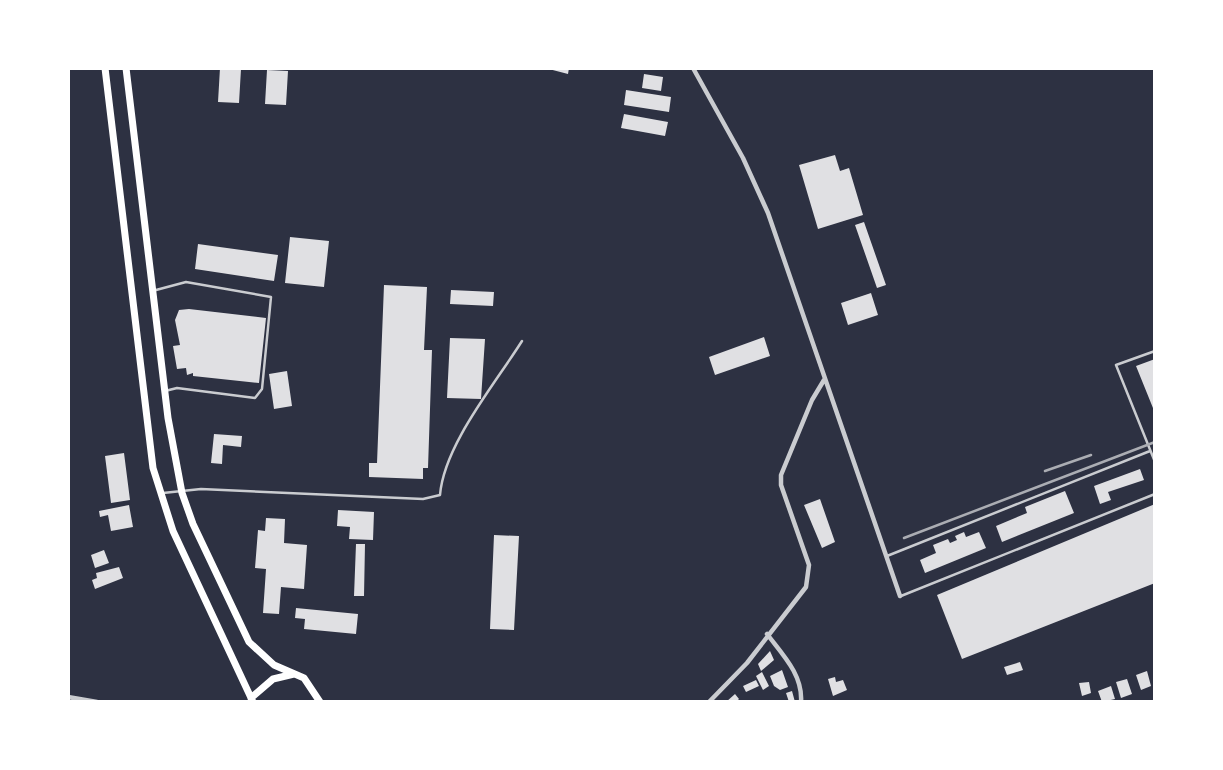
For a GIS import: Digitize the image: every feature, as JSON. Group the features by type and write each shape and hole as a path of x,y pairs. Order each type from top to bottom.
{"main road":[{"path":"105,68 148,436 160,492 173,531 251,700 273,679 295,674"},
{"path":"126,68 165,392 182,493 193,524 249,642 274,665 310,683 320,702"}],"street":[{"path":"692,68 743,159 768,213 900,596"},
{"path":"709,702 747,663 806,587 808,565 780,485 781,475 811,400 824,380"},
{"path":"767,634 792,667 802,688 801,702"},
{"path":"68,696 97,702"}],"lane":[{"path":"153,291 186,282 271,297 262,389 255,398 177,388 165,392"},
{"path":"160,492 182,493 201,489 423,499 440,495 453,449 522,341"},
{"path":"1155,351 1116,365 1155,462"},
{"path":"885,557 1150,451"},
{"path":"900,596 1155,494"}],"building":[{"path":"220,68 241,69 239,103 218,102"},
{"path":"545,68 569,68 568,74"},
{"path":"267,70 288,71 286,105 265,104"},
{"path":"644,74 663,77 661,91 642,88"},
{"path":"626,90 671,97 669,112 624,105"},
{"path":"624,114 668,122 665,136 621,128"},
{"path":"835,155 840,171 849,168 863,215 818,229 799,165"},
{"path":"864,222 886,285 877,288 855,225"},
{"path":"290,237 329,241 324,287 285,283"},
{"path":"198,244 278,255 274,281 195,269"},
{"path":"384,285 427,287 424,350 432,350 428,468 423,468 423,479 369,477 369,463 377,463"},
{"path":"451,290 494,292 493,306 450,304"},
{"path":"871,293 878,315 848,325 841,303"},
{"path":"179,310 266,318 259,383 193,376 193,373 187,375 186,368 177,369 173,346 180,345 175,320"},
{"path":"764,337 770,356 715,375 709,357"},
{"path":"450,338 485,339 481,399 447,398"},
{"path":"1155,359 1155,413 1136,366"},
{"path":"287,371 292,406 274,409 269,374"},
{"path":"214,434 242,436 241,447 223,445 222,464 211,463"},
{"path":"124,453 130,500 111,503 105,456"},
{"path":"1140,469 1144,480 1108,492 1111,500 1100,504 1094,486"},
{"path":"1065,491 1074,513 1002,542 996,526 1027,513 1025,507"},
{"path":"820,499 835,542 822,548 804,505"},
{"path":"1155,504 1155,583 962,659 937,595"},
{"path":"129,505 133,527 111,531 108,515 100,517 99,511"},
{"path":"338,510 374,512 373,540 349,539 350,527 337,526"},
{"path":"266,518 285,519 284,543 307,545 304,589 281,587 279,614 263,613 266,569 255,568 258,530 265,531"},
{"path":"964,532 966,537 979,532 986,548 925,573 920,560 936,553 933,545 948,539 950,543 957,540 955,536"},
{"path":"494,535 519,536 514,630 490,629"},
{"path":"356,544 365,544 364,596 354,596"},
{"path":"104,550 109,563 95,568 91,555"},
{"path":"119,567 123,578 95,589 92,580 97,578 96,573"},
{"path":"296,608 358,614 356,634 304,629 305,619 295,618"},
{"path":"770,651 774,660 761,671 758,664"},
{"path":"1020,662 1023,670 1007,675 1004,667"},
{"path":"782,670 788,687 780,690 774,686 770,676"},
{"path":"1147,671 1151,686 1141,690 1136,675"},
{"path":"762,672 769,686 763,690 756,676"},
{"path":"835,677 836,682 843,680 847,690 833,696 828,679"},
{"path":"1127,679 1132,694 1121,698 1116,682"},
{"path":"756,680 759,686 746,692 743,686"},
{"path":"1089,682 1091,693 1082,696 1079,683"},
{"path":"1111,686 1115,699 1102,702 1098,691"},
{"path":"792,691 795,702 789,702 786,693"},
{"path":"735,694 739,699 736,702 726,702"}],"railway":[{"path":"904,538 1155,442"},
{"path":"1045,471 1091,455"}]}
